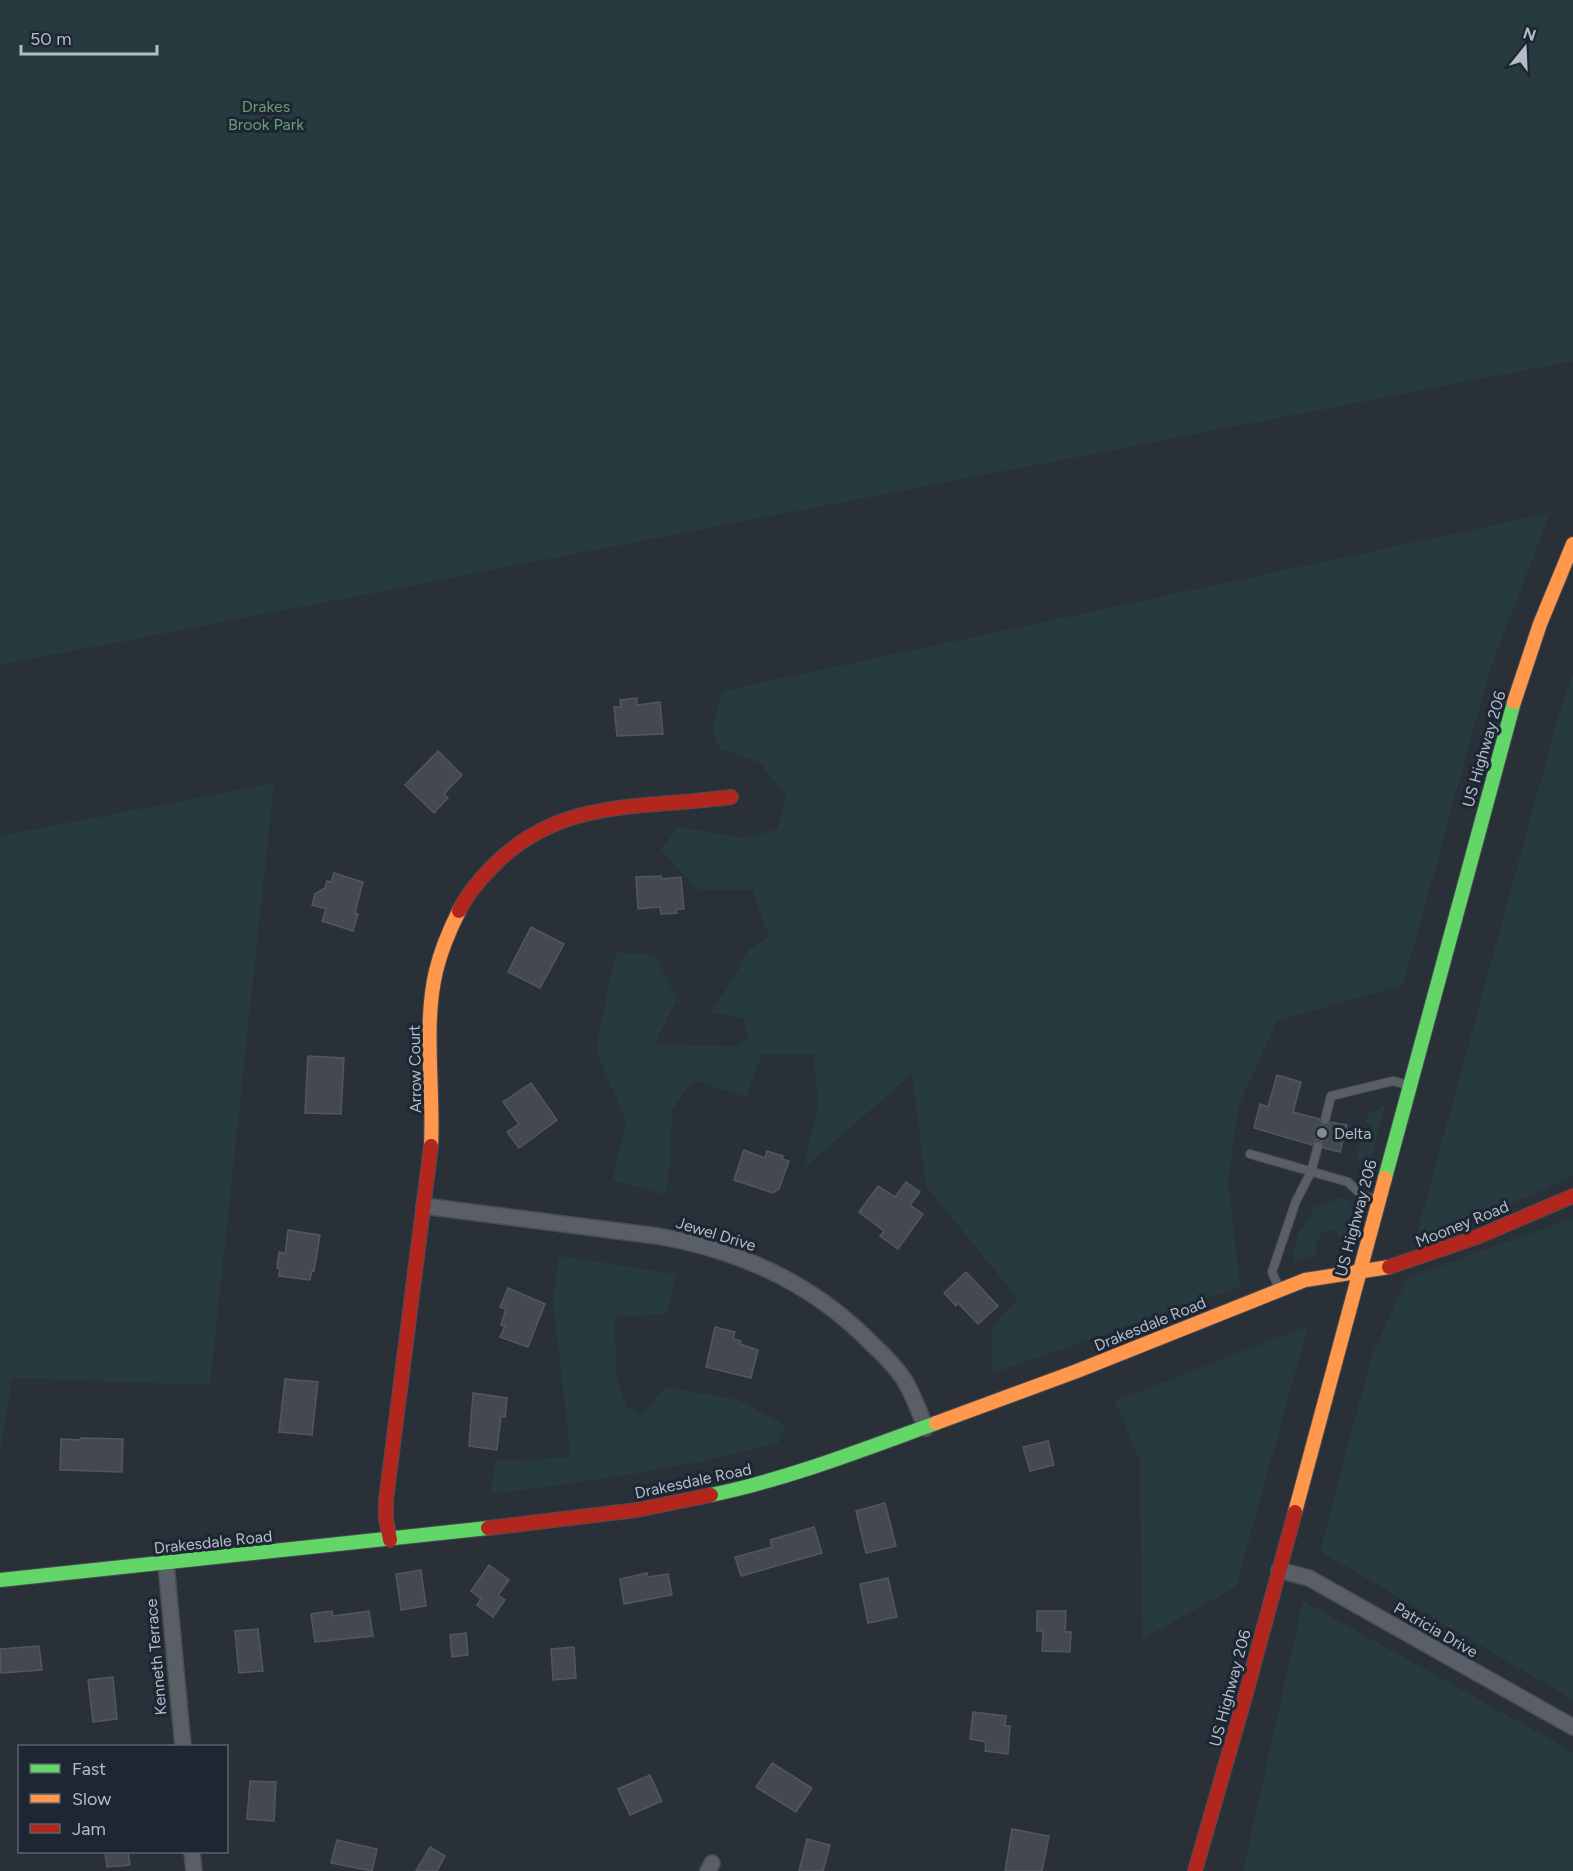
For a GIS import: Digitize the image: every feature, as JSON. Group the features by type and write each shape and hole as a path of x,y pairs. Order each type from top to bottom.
{"main road":[{"name":"US Highway 206","path":"1196,1871 1510,713 1540,624 1573,544"},
{"name":"Arrow Court","path":"390,1540 386,1519 386,1500 424,1206 432,1124 431,990 441,945 460,907 495,863 519,844 549,827 603,809 689,803 731,797"},
{"name":"Mooney Road","path":"1359,1271 1397,1266 1415,1260 1477,1237 1573,1196"},
{"name":"Drakesdale Road","path":"0,1580 390,1540 602,1515 681,1502 772,1480 838,1459 1132,1350 1313,1277 1359,1271"}],"street":[{"name":"Jewel Drive","path":"424,1206 657,1236 700,1245 748,1261 802,1288 833,1308 859,1330 904,1379 926,1428"},
{"name":"Kenneth Terrace","path":"166,1564 183,1745"},
{"name":"Patricia Drive","path":"1279,1569 1309,1578 1573,1727"},
{"path":"192,1853 194,1871"}],"lane":[{"path":"1325,1120 1331,1096 1393,1081 1409,1085"},
{"path":"1279,1290 1272,1272 1296,1201 1311,1172 1318,1146"},
{"path":"1250,1155 1348,1182 1362,1195 1379,1200"}],"green space":[{"name":"Drakes Brook Park","path":"0,0 1573,0 1573,361 0,665"},
{"path":"1550,513 1490,670 1403,985 1277,1021 1239,1104 1228,1181 1240,1287 993,1373 991,1328 1018,1299 926,1186 912,1074 804,1168 818,1107 814,1054 762,1054 746,1097 693,1080 672,1110 666,1195 613,1180 626,1121 596,1050 616,952 655,955 677,999 655,1044 734,1046 749,1039 744,1019 711,1012 734,978 748,950 769,937 752,890 697,889 661,850 678,827 745,838 778,829 786,795 759,762 719,748 712,726 723,691"},
{"path":"1573,673 1573,1176 1530,1196 1415,1241 1557,721"},
{"path":"274,783 210,1385 12,1378 0,1452 0,836"},
{"path":"1384,1105 1367,1173 1363,1160 1356,1159 1362,1137 1367,1137 1371,1132 1372,1125 1366,1122 1369,1111 1374,1112"},
{"path":"1342,1197 1350,1201 1355,1213 1352,1228 1342,1240 1335,1231 1326,1230 1318,1240 1317,1254 1296,1263 1292,1254 1299,1233 1315,1207"},
{"path":"1573,1218 1573,1700 1320,1551 1372,1355 1407,1278"},
{"path":"559,1256 676,1274 667,1314 614,1317 617,1377 627,1408 643,1416 665,1387 739,1400 786,1426 778,1443 671,1467 491,1494 495,1460 571,1458 553,1301"},
{"path":"1308,1326 1236,1587 1142,1639 1140,1461 1115,1401"},
{"path":"1303,1601 1573,1752 1573,1871 1243,1871"}],"building":[{"path":"637,698 637,705 660,702 663,734 617,736 614,707 621,707 620,700"},
{"path":"438,751 462,775 444,794 448,798 434,813 405,785"},
{"path":"334,873 363,882 353,931 322,921 326,909 312,905 315,894 325,888 327,881 331,882"},
{"path":"661,876 662,879 681,877 684,909 676,909 677,913 661,914 660,907 638,909 636,877"},
{"path":"531,927 564,944 540,988 508,972"},
{"path":"308,1056 344,1058 341,1114 305,1113"},
{"path":"1277,1075 1301,1082 1293,1112 1319,1119 1323,1126 1331,1122 1347,1125 1340,1152 1324,1148 1320,1140 1316,1140 1312,1145 1254,1128 1260,1104 1268,1107"},
{"path":"531,1083 557,1120 519,1148 507,1132 519,1124 503,1102"},
{"path":"744,1150 765,1158 767,1151 783,1156 782,1159 789,1161 779,1189 773,1193 734,1180"},
{"path":"906,1182 920,1192 910,1205 923,1214 898,1249 880,1236 884,1231 859,1212 878,1186 895,1197"},
{"path":"288,1230 320,1235 314,1271 312,1270 310,1280 279,1276 280,1269 277,1268 279,1252 285,1254"},
{"path":"966,1272 998,1306 978,1324 958,1303 956,1306 944,1293"},
{"path":"508,1288 545,1304 528,1347 500,1337 505,1326 501,1325 506,1309 500,1307"},
{"path":"715,1327 735,1332 733,1339 758,1350 751,1378 706,1367"},
{"path":"285,1379 318,1382 312,1435 279,1432"},
{"path":"473,1393 507,1398 505,1417 501,1416 497,1450 469,1446"},
{"path":"81,1438 123,1439 122,1472 60,1470 61,1439 80,1440"},
{"path":"1048,1441 1054,1465 1030,1471 1023,1447"},
{"path":"885,1503 896,1546 866,1553 856,1511"},
{"path":"814,1527 822,1553 741,1576 735,1557 772,1547 770,1540"},
{"path":"489,1565 509,1580 498,1595 505,1600 493,1617 477,1605 481,1599 471,1591"},
{"path":"421,1570 426,1606 401,1610 396,1574"},
{"path":"647,1573 648,1577 668,1574 672,1595 624,1604 620,1579"},
{"path":"888,1578 897,1617 868,1623 860,1584"},
{"path":"332,1611 333,1616 369,1611 373,1636 315,1642 311,1614"},
{"path":"1037,1611 1066,1611 1065,1632 1071,1632 1070,1652 1042,1651 1043,1631 1037,1631"},
{"path":"258,1629 263,1671 239,1673 235,1631"},
{"path":"466,1633 468,1655 452,1657 450,1635"},
{"path":"39,1646 42,1670 1,1673 0,1649"},
{"path":"574,1647 576,1678 553,1680 551,1649"},
{"path":"113,1677 117,1719 93,1722 88,1680"},
{"path":"973,1712 1006,1716 1005,1726 1010,1726 1008,1754 985,1751 986,1742 970,1739"},
{"path":"772,1763 812,1788 796,1812 756,1787"},
{"path":"650,1775 662,1801 630,1815 618,1789"},
{"path":"250,1781 276,1782 274,1821 247,1819"},
{"path":"1012,1829 1049,1836 1042,1871 1005,1871"},
{"path":"807,1839 830,1845 823,1871 799,1871"},
{"path":"337,1840 377,1849 372,1871 331,1863"},
{"path":"430,1847 445,1856 437,1871 416,1871"},
{"path":"105,1853 128,1853 130,1865 107,1867"}],"traffic: fast":[{"path":"1385,1178 1514,702"},
{"path":"711,1495 797,1472 936,1423"},
{"path":"0,1580 488,1528"}],"traffic: slow":[{"path":"1514,702 1540,624 1573,544"},
{"path":"431,1146 429,1035 432,992 440,956 459,911"},
{"path":"1295,1512 1385,1178"},
{"path":"936,1423 1077,1371 1305,1280 1389,1267"}],"traffic: jam":[{"path":"459,911 475,886 495,864 521,842 548,827 606,810 731,797"},
{"path":"390,1540 386,1519 386,1500 431,1146"},
{"path":"1389,1267 1477,1237 1573,1196"},
{"path":"488,1528 637,1510 711,1495"},
{"path":"1195,1871 1295,1512"}],"place":[{"name":"Delta","path":"1322,1133"}]}
